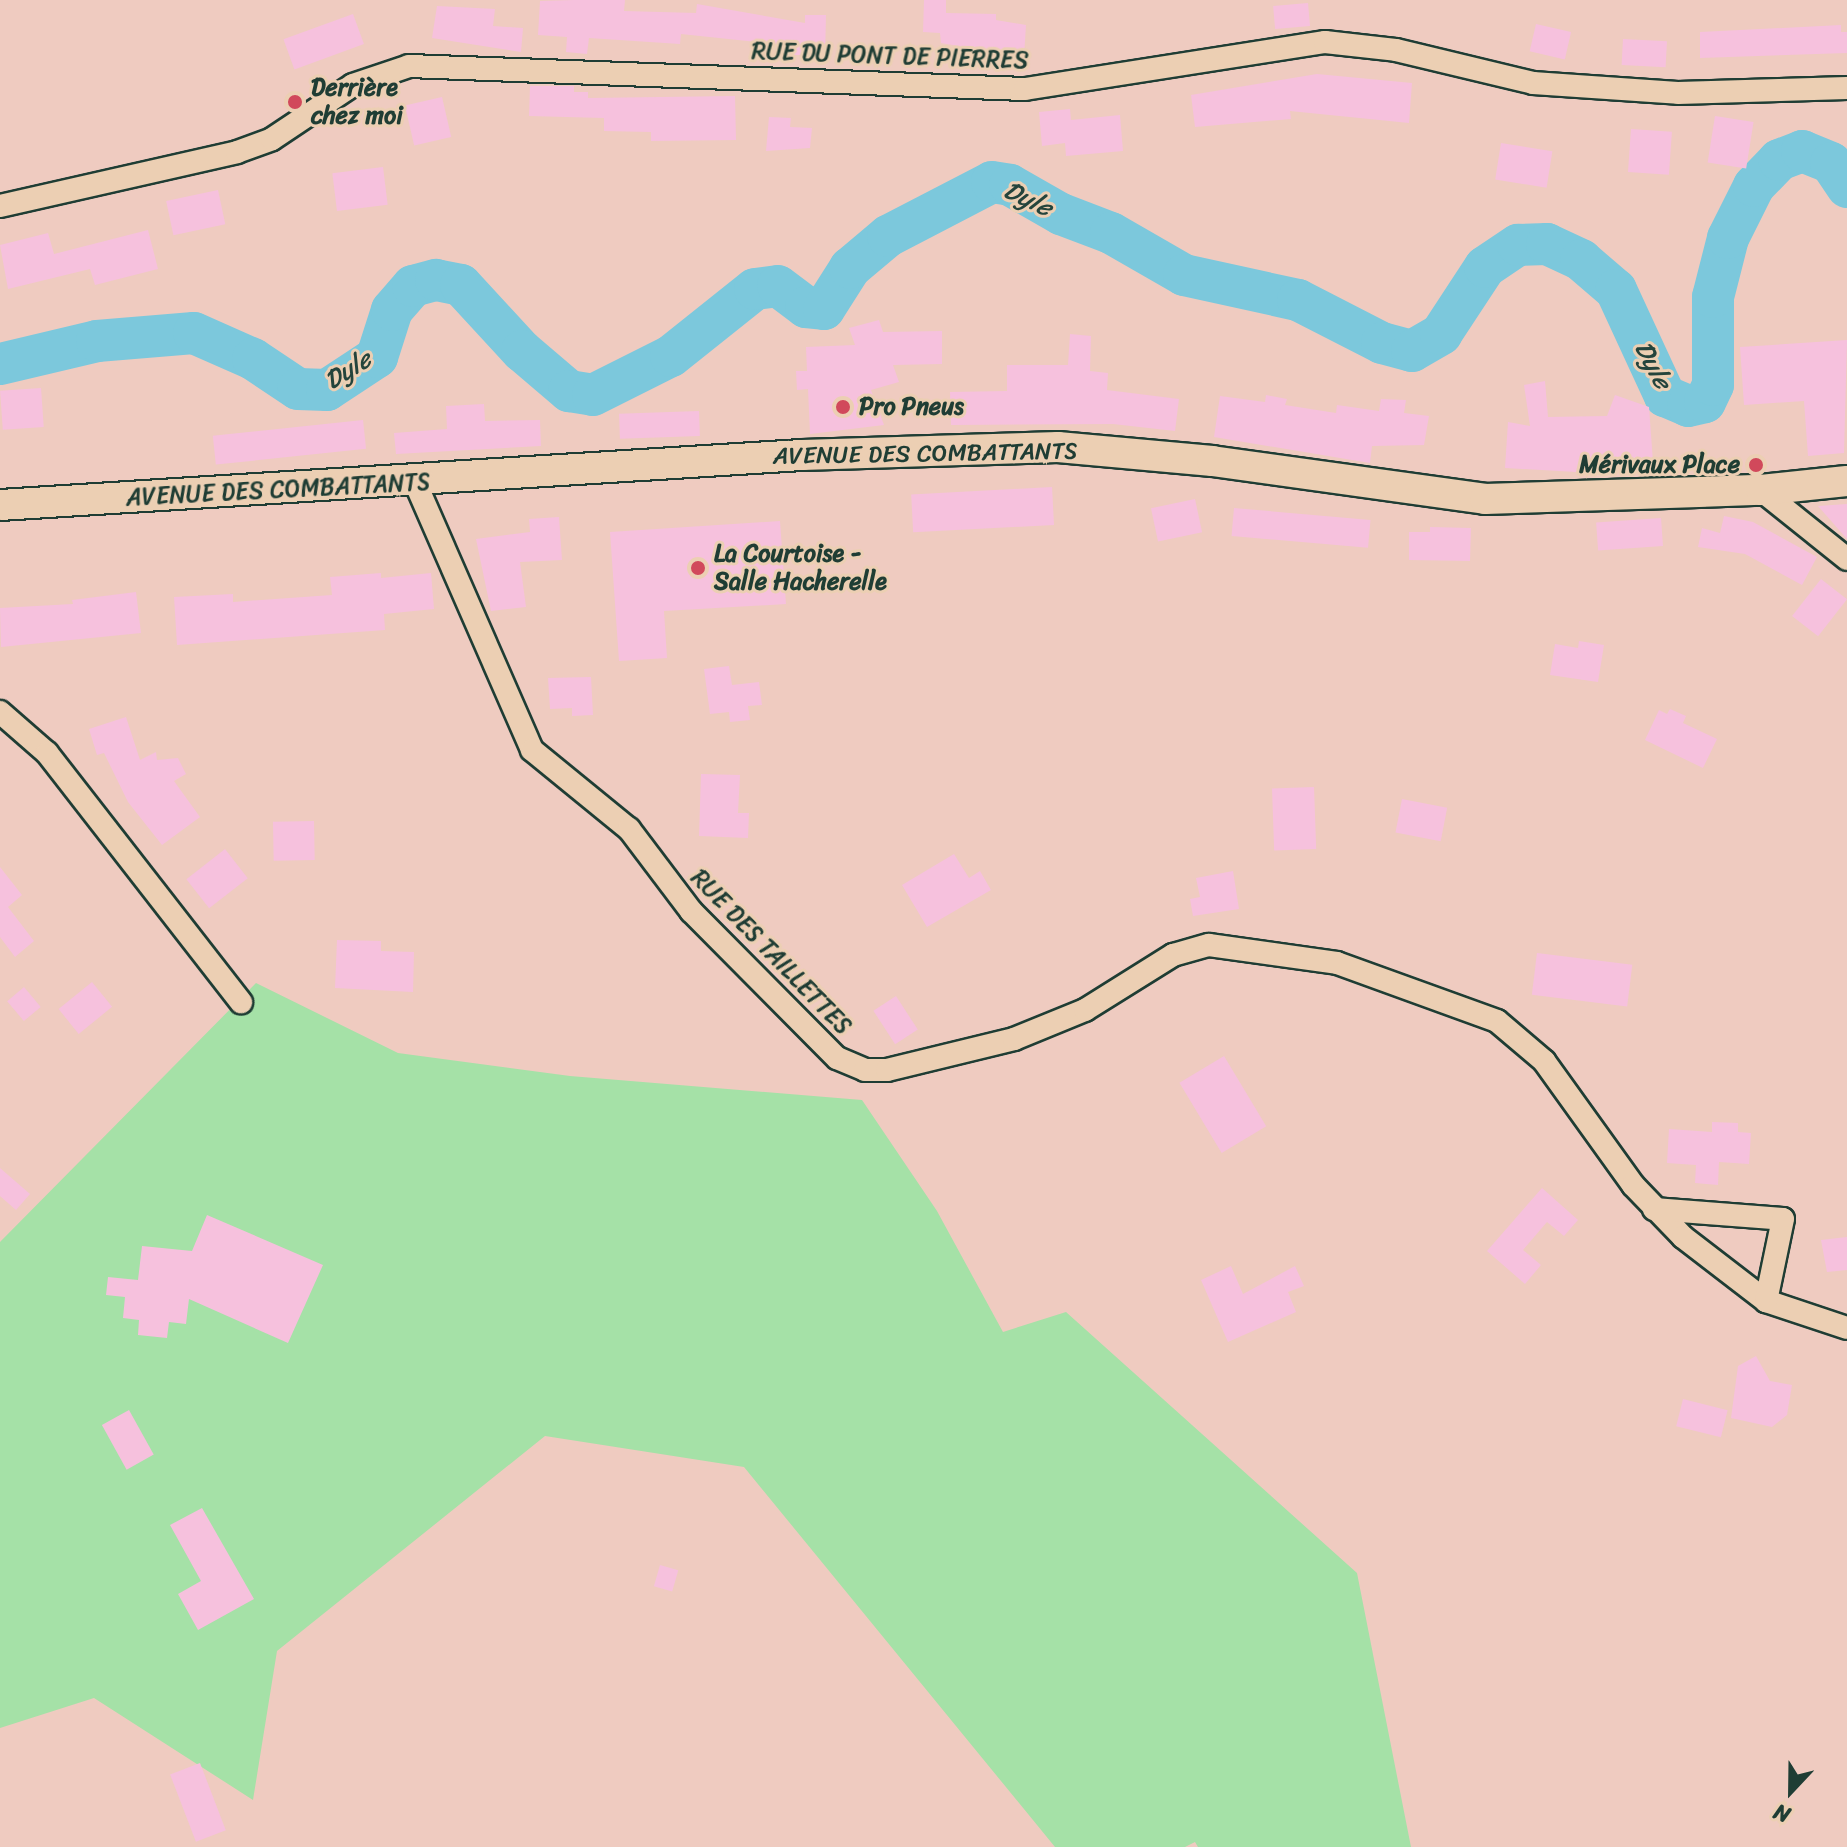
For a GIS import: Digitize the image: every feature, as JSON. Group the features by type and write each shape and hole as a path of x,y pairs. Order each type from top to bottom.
{"main road":[{"name":"AVENUE DES COMBATTANTS","path":"0,505 415,482 802,455 1058,447 1212,461 1485,499 1761,490 1847,481"}],"street":[{"name":"RUE DU PONT DE PIERRES","path":"0,206 237,152 272,139 353,85 409,66 1025,89 1325,42 1396,50 1533,83 1678,93 1847,88"},
{"name":"RUE DES TAILLETTES","path":"415,482 532,750 629,829 691,911 837,1058 865,1070 887,1070 1014,1039 1085,1010 1173,955 1209,945 1337,963 1476,1012 1520,1038 1544,1061 1654,1209 1708,1259 1766,1301 1847,1328"},
{"path":"1761,490 1847,559"},
{"path":"0,712 47,753 241,1002"},
{"path":"1654,1209 1783,1219 1766,1301"}],"green space":[{"path":"256,983 398,1053 570,1076 862,1100 937,1211 1003,1332 1066,1312 1357,1573 1411,1847 1198,1847 1195,1842 1185,1847 1055,1847 744,1467 545,1436 277,1651 253,1800 94,1698 0,1728 0,1242"}],"building":[{"path":"625,0 624,11 696,13 697,4 805,23 805,15 826,15 825,56 775,54 776,44 681,34 680,44 589,38 587,54 566,52 567,37 538,35 540,1"},
{"path":"924,0 946,0 946,13 996,14 996,20 1026,25 1024,57 941,43 940,33 923,32"},
{"path":"1308,3 1310,26 1275,29 1273,6"},
{"path":"437,6 495,9 493,26 523,28 521,52 432,38"},
{"path":"353,14 364,44 294,69 283,39"},
{"path":"1536,24 1571,32 1565,59 1530,51"},
{"path":"1841,25 1841,32 1847,32 1847,53 1700,58 1700,32"},
{"path":"1623,39 1667,41 1666,67 1622,65"},
{"path":"1317,74 1412,83 1409,123 1290,111 1291,119 1195,127 1191,95"},
{"path":"530,86 574,86 574,92 588,92 588,98 735,96 736,140 651,141 651,132 604,131 604,118 529,116"},
{"path":"442,97 451,137 414,145 405,106"},
{"path":"1070,109 1071,120 1120,115 1123,151 1066,156 1065,143 1042,146 1039,112"},
{"path":"1715,116 1754,122 1746,169 1708,162"},
{"path":"769,117 791,118 790,127 812,128 810,148 766,151"},
{"path":"1631,129 1672,132 1669,175 1628,172"},
{"path":"1501,143 1552,151 1547,188 1495,180"},
{"path":"383,167 388,205 337,211 332,173"},
{"path":"218,190 225,224 173,235 166,201"},
{"path":"148,230 158,269 95,285 90,269 8,289 0,245 48,233 54,254"},
{"path":"879,320 883,332 942,331 942,364 893,365 899,382 871,390 884,425 810,434 808,389 797,390 796,371 807,371 806,347 855,345 849,328"},
{"path":"1070,334 1091,336 1090,371 1108,373 1107,390 1179,399 1175,431 1113,424 951,425 950,392 1007,391 1007,365 1068,365"},
{"path":"1847,340 1844,453 1808,456 1804,401 1744,405 1740,347"},
{"path":"1545,381 1548,417 1607,416 1615,395 1649,407 1653,462 1594,466 1594,473 1505,468 1508,422 1530,426 1524,385"},
{"path":"41,388 44,427 3,430 0,391"},
{"path":"1266,395 1287,399 1285,405 1336,413 1337,405 1379,411 1381,399 1406,400 1404,413 1429,416 1424,445 1372,446 1370,463 1214,437 1220,396 1265,402"},
{"path":"484,404 485,421 540,420 541,446 396,454 394,433 447,429 446,406"},
{"path":"699,411 700,436 620,439 619,414"},
{"path":"363,420 366,449 216,465 213,436"},
{"path":"1052,487 1054,525 913,532 911,494"},
{"path":"1195,499 1202,532 1158,542 1151,508"},
{"path":"1847,504 1847,539 1818,506"},
{"path":"1234,508 1370,520 1368,548 1232,536"},
{"path":"1724,516 1753,522 1817,557 1802,585 1745,554 1698,547 1702,528 1720,533"},
{"path":"559,517 562,560 520,562 526,607 491,611 476,539 530,532 529,519"},
{"path":"1661,518 1663,546 1598,550 1596,523"},
{"name":"La Courtoise - Salle Hacherelle","path":"780,521 786,604 664,611 667,658 619,661 610,532"},
{"path":"1430,527 1471,528 1470,561 1409,560 1409,532 1430,532"},
{"path":"381,573 381,578 431,573 434,609 384,614 385,630 177,645 174,597 233,594 233,602 332,595 330,577"},
{"path":"1821,579 1847,599 1818,636 1792,616"},
{"path":"136,592 141,633 1,647 0,608 73,604 72,600"},
{"path":"1579,641 1604,645 1598,682 1550,675 1555,644 1578,648"},
{"path":"729,666 732,685 759,682 762,705 748,706 750,720 730,722 729,712 710,714 704,669"},
{"path":"591,677 593,715 572,716 572,708 550,709 548,678"},
{"path":"1670,709 1686,716 1683,723 1717,739 1703,768 1645,740 1659,710 1667,714"},
{"path":"126,717 140,760 156,752 157,760 178,758 186,774 174,781 200,817 162,845 128,802 104,753 97,755 89,729"},
{"path":"701,774 740,775 738,813 749,813 748,838 699,836"},
{"path":"1314,787 1316,849 1274,850 1272,788"},
{"path":"1402,799 1447,808 1441,841 1396,832"},
{"path":"314,821 315,860 274,861 273,822"},
{"path":"225,849 248,878 209,908 186,879"},
{"path":"954,854 969,878 980,871 991,890 927,927 902,885"},
{"path":"0,867 22,895 8,907 34,941 15,957 0,937"},
{"path":"1233,871 1239,909 1193,916 1190,899 1200,897 1196,878"},
{"path":"337,940 381,941 381,951 414,952 413,992 335,988"},
{"path":"1537,953 1632,965 1627,1006 1532,995"},
{"path":"92,982 112,1007 79,1034 59,1009"},
{"path":"24,987 41,1007 24,1021 7,1001"},
{"path":"896,996 918,1030 895,1044 873,1011"},
{"path":"1224,1056 1266,1126 1222,1153 1179,1083"},
{"path":"1712,1122 1738,1123 1738,1132 1751,1133 1749,1164 1719,1162 1718,1185 1695,1183 1696,1165 1667,1163 1669,1129 1712,1132"},
{"path":"0,1168 30,1194 16,1210 0,1196"},
{"path":"1542,1188 1578,1220 1564,1236 1547,1222 1523,1250 1541,1265 1525,1284 1487,1251"},
{"path":"207,1215 323,1265 288,1343 189,1299 186,1324 169,1322 167,1338 138,1335 139,1320 123,1318 125,1297 106,1295 108,1277 138,1280 142,1246 192,1251"},
{"path":"1847,1237 1847,1270 1827,1272 1821,1240"},
{"path":"1231,1266 1243,1294 1295,1266 1304,1286 1288,1292 1296,1312 1228,1342 1201,1280"},
{"path":"1756,1356 1770,1381 1792,1385 1787,1415 1772,1427 1731,1418 1738,1366"},
{"path":"1683,1399 1728,1410 1721,1437 1676,1426"},
{"path":"129,1410 154,1455 127,1470 102,1425"},
{"path":"202,1508 254,1599 198,1630 178,1594 201,1581 170,1525"},
{"path":"660,1565 678,1570 672,1591 654,1586"},
{"path":"200,1763 226,1830 196,1842 170,1774"}],"waterway":[{"name":"Dyle","path":"0,364 97,341 194,333 253,359 298,389 327,390 377,357 392,310 413,286 436,280 461,285 522,351 569,391 593,395 671,356 755,289 778,286 806,307 824,309 850,268 888,236 992,182 1010,185 1061,214 1111,233 1184,275 1298,300 1382,343 1412,351 1441,334 1485,267 1518,245 1547,244 1581,260 1616,290 1665,396 1688,406 1705,402 1713,385 1713,297 1728,238 1754,186 1779,160 1802,151 1831,163 1847,187"}],"place":[{"name":"Derrière chez moi","path":"295,102"},
{"name":"Pro Pneus","path":"843,407"},
{"name":"Mérivaux Place","path":"1756,465"},
{"name":"La Courtoise - Salle Hacherelle","path":"698,568"}]}
